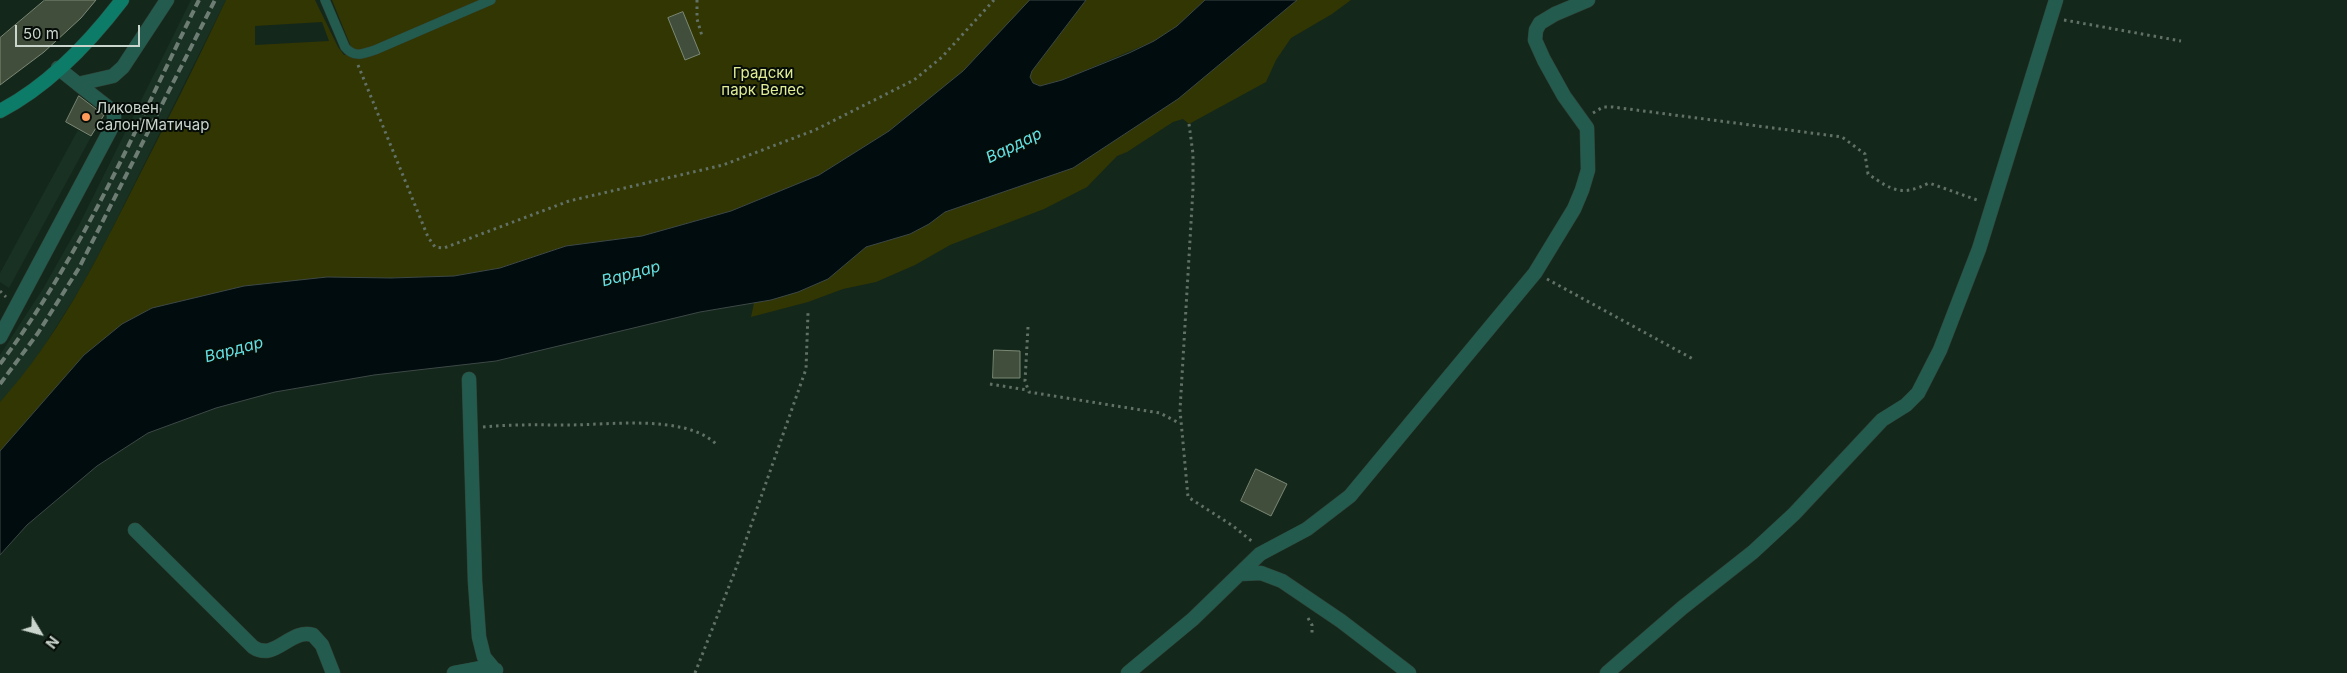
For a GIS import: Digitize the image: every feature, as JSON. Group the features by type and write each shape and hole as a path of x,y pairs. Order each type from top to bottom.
{"main road":[{"path":"0,111 15,103 58,68 86,42 122,0"}],"street":[{"path":"78,84 113,76 123,67 167,0"},
{"path":"1128,673 1193,619 1255,558 1264,551 1307,529 1337,508 1361,485 1535,273 1574,209 1588,170 1587,128 1564,96 1537,48 1535,40 1536,30 1540,23 1555,14 1588,0"},
{"path":"1607,673 1682,608 1752,552 1794,514 1877,424 1913,399 1940,350 1979,250 2056,0"},
{"path":"0,337 114,123 114,112 58,68"},
{"path":"469,379 479,637 484,657 498,671"},
{"path":"135,530 253,647 259,651 268,652 300,635 313,635 325,650 333,673"},
{"path":"1240,574 1261,573 1282,581 1340,621 1409,673"},
{"path":"454,673 486,667 498,671"}],"lane":[{"path":"324,0 341,40 348,51 354,55 375,50 491,0"}],"path":[{"path":"698,0 697,19 702,36"},
{"path":"354,55 428,237 434,246 441,248 461,243 569,201 722,166 815,130 897,90 927,71 994,0"},
{"path":"2051,17 2181,41"},
{"path":"1587,128 1596,110 1614,107 1842,137 1865,154 1868,174 1890,188 1912,191 1929,183 1993,207"},
{"path":"1189,124 1193,154 1193,189 1180,423 1188,497 1233,526 1264,551"},
{"path":"1535,273 1693,359"},
{"path":"695,673 735,571 806,369 808,313"},
{"path":"1028,327 1025,380 1028,390"},
{"path":"990,384 1028,390 1032,393 1160,413 1180,423"},
{"path":"470,430 515,424 637,424 690,430 706,436 716,444"},
{"path":"1306,614 1312,625 1312,636"}],"shaded area":[{"path":"191,0 226,0 107,239 80,289 21,379 0,402 0,355 44,287 79,225"},
{"path":"78,130 91,137 9,288 0,282 0,273"}],"green space":[{"name":"Градски парк Велес","path":"226,0 315,0 338,47 344,55 354,54 332,0 1030,0 963,71 889,131 819,175 731,211 642,236 566,246 500,268 454,276 391,278 84,355 0,451 0,402 40,352 75,298 120,213","holes":["322,22 329,41 255,45 255,26"]},
{"path":"1086,0 1205,0 1177,26 1154,41 1062,80 1040,86 1033,83 1030,77 1032,71"},
{"path":"1297,0 1351,0 1332,14 1291,38 1276,60 1266,82 1189,124 1183,119 1173,122 1127,152 1117,156 1087,187 1044,209 950,245 915,265 876,282 843,289 808,302 751,317 754,303 798,292 828,279 866,247 910,234 929,224 945,212 1073,168 1178,99"}],"water":[{"name":"Вардар","path":"1030,0 1086,0 1032,71 1030,77 1033,83 1040,86 1062,80 1154,41 1177,26 1205,0 1297,0 1178,99 1073,168 945,212 929,224 910,234 866,247 828,279 798,292 771,300 700,312 496,361 374,375 275,392 216,408 148,433 97,466 27,525 0,555 0,451 84,355 122,324 152,308 244,286 327,277 391,278 454,276 500,268 566,246 642,236 731,211 819,175 889,131 963,71"}],"building":[{"path":"45,0 96,0 81,18 44,52 0,85 0,38"},
{"path":"683,12 700,54 685,60 668,18"},
{"name":"Ликовен салон/Матичар","path":"79,96 104,115 91,136 66,122"},
{"path":"994,350 1020,351 1020,378 993,378"},
{"path":"1256,469 1287,484 1271,516 1241,501"}],"railway":[{"path":"0,364 58,278 83,233 108,187 199,0"},
{"path":"0,384 38,333 79,268 215,0"}],"place":[{"name":"Ликовен салон/Матичар","path":"86,117"}]}
